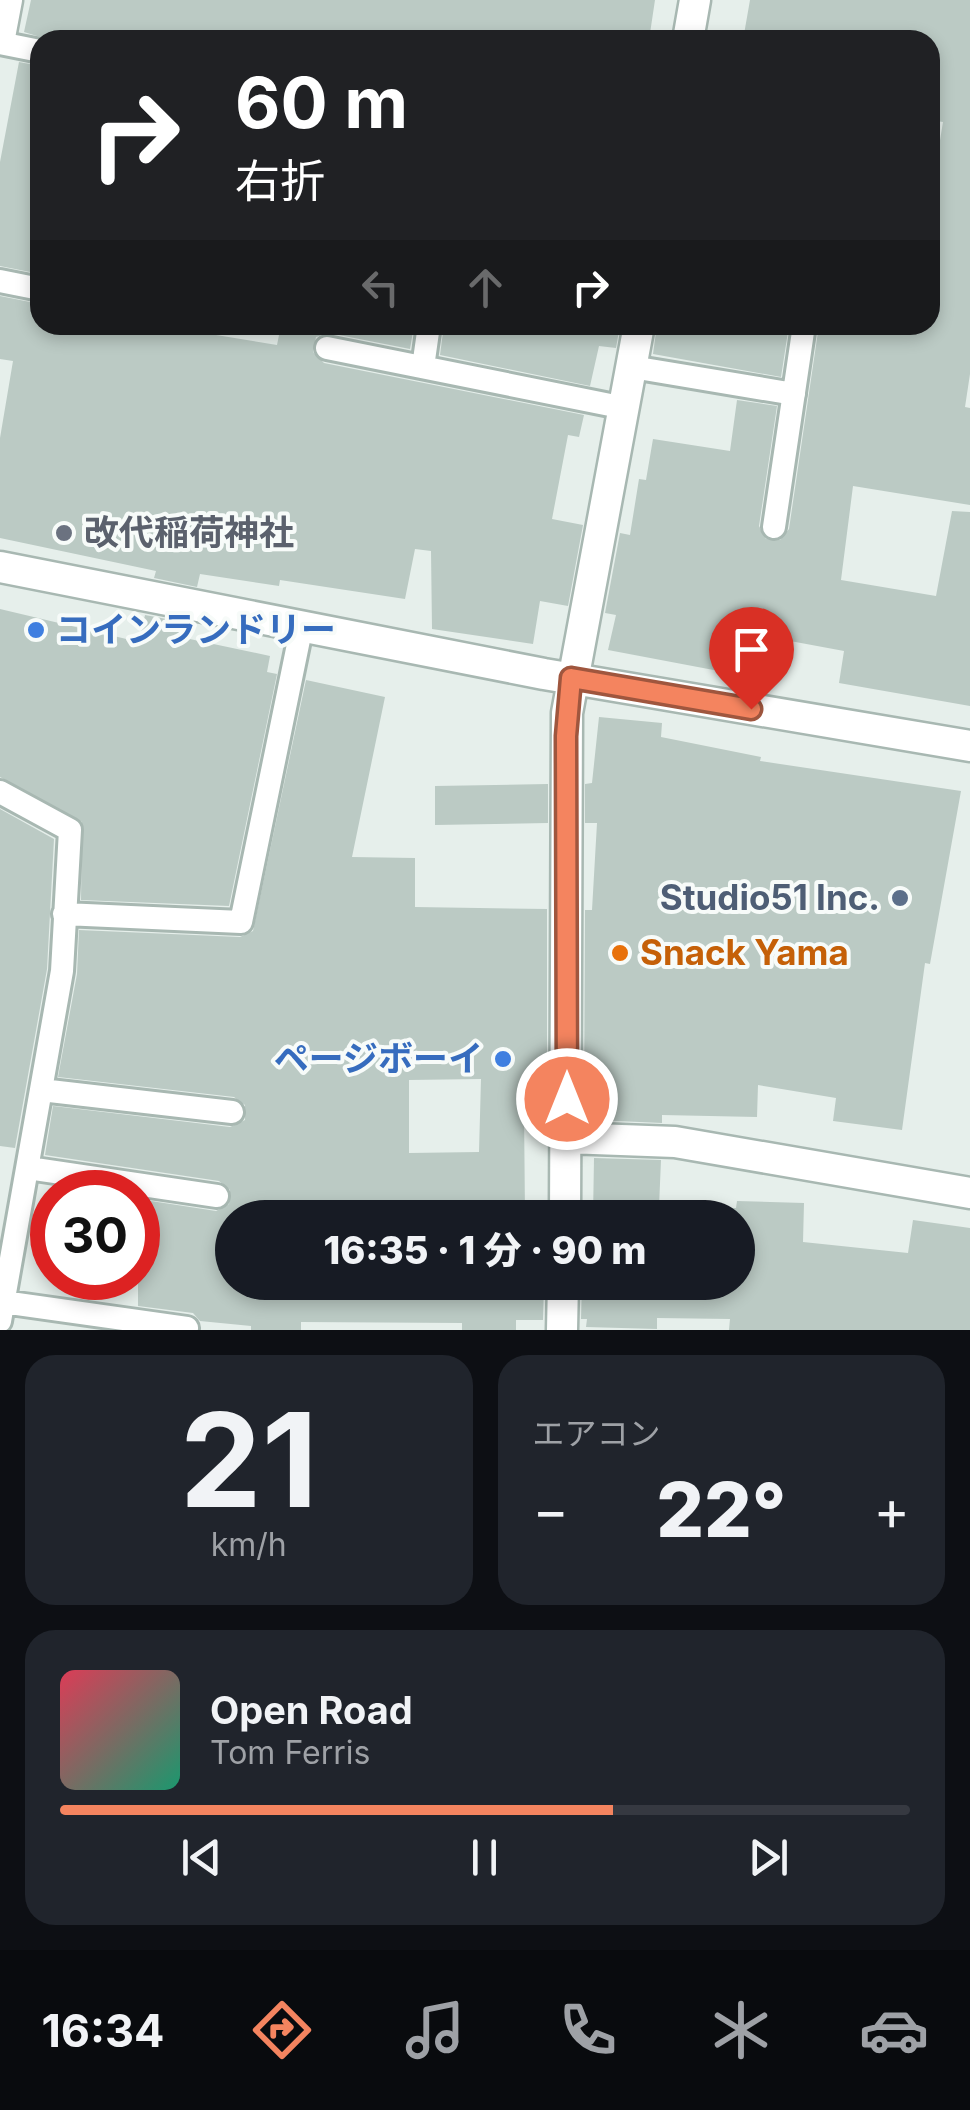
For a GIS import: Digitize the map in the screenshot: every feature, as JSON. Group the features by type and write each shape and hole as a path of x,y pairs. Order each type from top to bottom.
{"street":[{"path":"0,40 8,0"},
{"path":"690,30 695,0"},
{"path":"565,1200 566,736 571,678 637,335"},
{"path":"0,568 301,630 970,746"},
{"path":"567,1138 675,1142 970,1193"},
{"path":"562,1330 563,1300"}],"lane":[{"path":"0,40 30,48"},
{"path":"0,281 30,287"},
{"path":"422,367 427,335"},
{"path":"774,526 803,335"},
{"path":"327,348 625,408"},
{"path":"632,367 794,394"},
{"path":"64,914 240,922 301,630"},
{"path":"0,792 70,830 62,972 2,1311 187,1328"},
{"path":"42,1090 232,1112"},
{"path":"28,1168 218,1196"}],"building":[{"path":"31,0 655,0 650,30 24,32"},
{"path":"750,0 970,0 970,374 965,407 970,408 970,505 853,486 841,580 936,596 952,511 970,512 970,706 839,683 844,651 748,633 740,675 608,650 616,615 605,613 620,533 630,535 639,479 646,480 653,439 730,451 737,400 777,406 759,526 766,539 780,540 789,529 818,335 940,335 943,122 940,30 745,30"},
{"path":"19,62 30,64 30,272 0,266 0,162"},
{"path":"0,296 30,302 30,335 216,335 277,345 279,335 322,335 316,337 313,352 324,363 584,415 579,437 568,435 552,519 583,525 568,606 540,601 533,644 432,629 431,551 415,549 405,599 280,580 279,586 200,574 197,587 154,578 156,571 0,538 0,438 13,361 0,359"},
{"path":"339,335 412,335 410,349"},
{"path":"443,335 618,335 616,348 599,346 590,386 440,355"},
{"path":"656,335 787,335 781,377 653,354"},
{"path":"0,609 139,642 145,615 188,623 185,638 270,656 267,672 277,674 229,906 81,900 82,822 0,777"},
{"path":"306,680 385,697 352,857 415,858 415,907 547,909 547,1110 524,1110 525,1200 229,1200 230,1190 219,1181 45,1155 53,1106 230,1127 245,1120 245,1105 234,1097 58,1077 77,974 79,930 240,937 253,931","holes":["481,1079 479,1152 409,1153 409,1080"]},
{"path":"599,717 662,723 661,737 761,757 760,761 961,791 930,964 925,963 902,1130 833,1121 836,1098 758,1085 757,1117 662,1115 662,1123 595,1120 593,1111 584,1111 585,910 592,910 597,823 585,823 585,784 592,783"},
{"path":"548,784 548,823 435,825 435,786"},
{"path":"0,809 54,839 47,969 15,1148 0,1146"},
{"path":"594,1158 661,1160 659,1200 593,1200"},
{"path":"160,1202 215,1211 215,1300 544,1300 543,1320 516,1320 516,1330 462,1330 462,1323 301,1322 301,1330 251,1330 251,1326 200,1321 193,1313 138,1306 138,1300 160,1300"},
{"path":"755,1202 804,1203 803,1242 908,1253 913,1220 970,1228 970,1330 729,1330 730,1319 657,1318 657,1329 586,1327 587,1319 581,1319 582,1300 755,1300"}],"place":[{"name":"改代稲荷神社","path":"64,533"},
{"name":"コインランドリー","path":"36,630"},
{"name":"Studio51 Inc.","path":"900,898"},
{"name":"Snack Yama","path":"620,953"},
{"name":"ページボーイ","path":"503,1059"}],"route":[{"path":"567,1099 566,736 571,678 751,709"}]}
